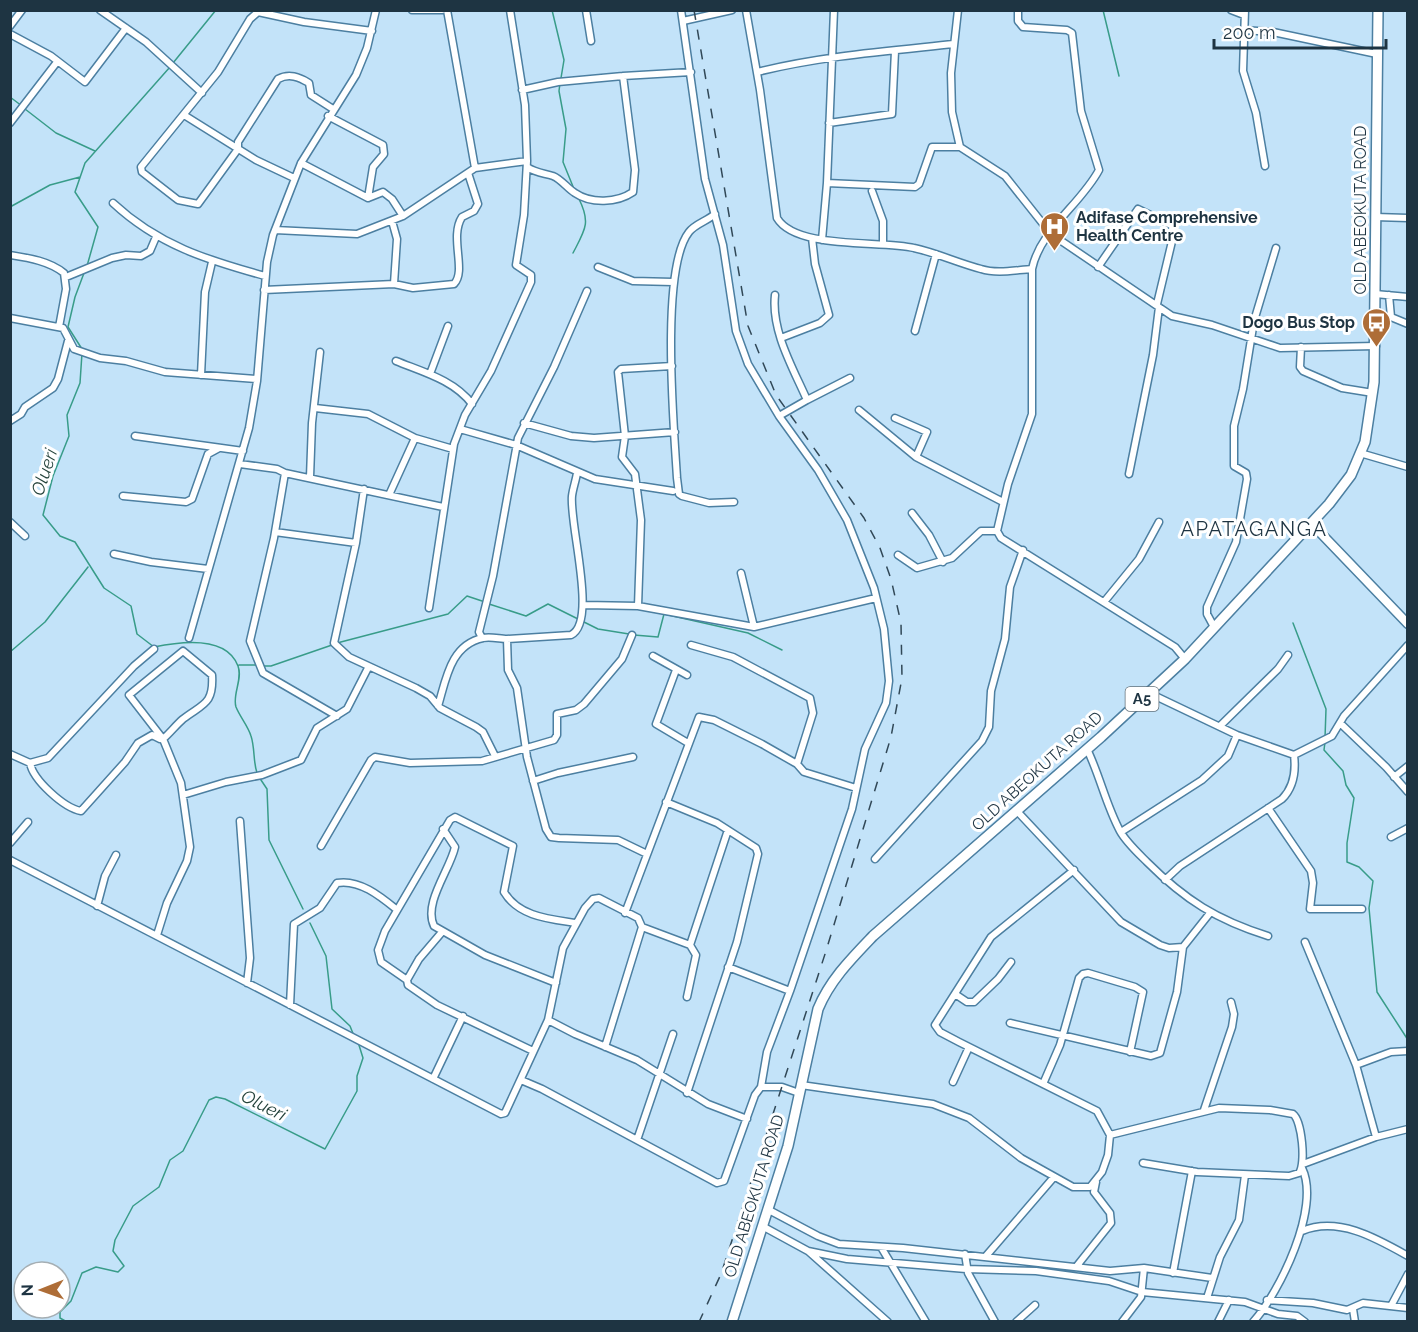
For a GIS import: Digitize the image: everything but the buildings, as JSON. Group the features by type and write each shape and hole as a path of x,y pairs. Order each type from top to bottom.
{"highway":[{"name":"OLD ABEOKUTA ROAD","path":"732,1322 788,1146 818,1009 826,990 841,970 873,936 1087,749 1185,659 1313,522 1351,475 1370,424 1376,346 1378,10"}],"main road":[{"path":"1313,522 1407,618"},
{"path":"1372,584 1407,624"}],"street":[{"path":"10,26 22,10"},
{"path":"100,10 171,63 202,93"},
{"path":"189,638 243,451 257,379 265,276 275,230 301,163 328,116 356,75 372,31 376,10"},
{"path":"412,10 442,10"},
{"path":"447,10 475,168"},
{"path":"429,608 453,449 460,429 491,371 531,282 531,275 516,265 524,215 527,164 522,90 510,10"},
{"path":"586,10 591,41"},
{"path":"521,1080 717,1183 724,1181 755,1095 761,1087 767,1052 790,992 852,809 865,749 886,703 890,681 884,629 876,598 847,520 818,470 779,416 748,364 736,331 729,276 703,168 681,10"},
{"path":"683,21 732,10"},
{"path":"746,10 777,218 788,228 822,240 883,243 936,254 981,269 998,272 1032,269"},
{"path":"822,240 827,183 834,10"},
{"path":"958,10 951,73 952,112 960,147"},
{"path":"1018,10 1018,21 1023,27 1067,30 1072,33 1081,111 1099,170 1092,185 1073,203 1034,257 1032,269 1032,414 997,531 1001,538 1175,647 1185,659"},
{"path":"1231,10 1244,13 1243,71 1256,113 1265,166"},
{"path":"333,109 312,95 309,83 298,77 284,76 278,80 238,142 238,149 198,204 178,200 142,172 141,167 218,72 250,19 258,12 304,22 372,31"},
{"path":"10,34 86,82 126,28"},
{"path":"1243,30 1273,32 1377,54"},
{"path":"757,72 832,57 954,44"},
{"path":"829,123 891,114 895,51"},
{"path":"10,123 57,62"},
{"path":"522,90 562,82 691,72"},
{"path":"275,230 357,234 403,216 475,168 527,164 537,173 555,177 587,199 613,200 633,192 635,170 623,76"},
{"path":"184,115 238,149 294,178"},
{"path":"328,116 383,145 384,154 373,167 368,198"},
{"path":"827,183 915,187 919,184 932,147 960,147 1005,176 1051,234 1172,316 1212,325 1280,348 1376,346"},
{"path":"301,163 368,198 383,192 392,199 403,216"},
{"path":"264,290 394,284 413,288 444,286 457,280 456,229 462,217 474,211 478,204 468,173"},
{"path":"872,191 883,221 883,243"},
{"path":"113,203 129,219 156,237 212,262 265,276"},
{"path":"1098,267 1138,209 1171,225 1174,233 1158,306 1153,355 1129,474"},
{"path":"715,214 688,232 678,255 673,282 672,366 679,494 709,503 734,502"},
{"path":"1375,217 1407,218"},
{"path":"392,221 397,239 394,284"},
{"path":"66,277 126,255 141,256 150,250 156,237"},
{"path":"781,339 820,323 829,315 815,264 812,238"},
{"path":"1214,627 1207,614 1207,607 1234,548 1244,502 1246,473 1234,466 1232,434 1253,340 1254,321 1276,248"},
{"path":"915,331 936,254"},
{"path":"10,255 56,266 66,277"},
{"path":"201,375 205,292 212,262"},
{"path":"598,267 633,281 673,282"},
{"path":"59,327 66,277"},
{"path":"483,638 479,632 493,576 516,445 524,423 554,367 586,291"},
{"path":"1375,294 1407,297"},
{"path":"775,295 774,312 781,339 807,400"},
{"path":"1389,295 1390,317 1407,324"},
{"path":"10,318 63,328 74,349 99,358 126,361 165,372 257,379"},
{"path":"430,374 448,326"},
{"path":"10,421 52,388 58,379 68,341"},
{"path":"1301,347 1300,367 1303,371 1342,388 1373,393"},
{"path":"310,477 320,352"},
{"path":"396,361 430,374 459,390 472,404"},
{"path":"638,606 642,520 634,472 622,457 625,436 618,372 621,369 672,366"},
{"path":"779,416 850,378"},
{"path":"315,408 368,414 415,438 453,449"},
{"path":"859,410 916,457 975,490 1004,502"},
{"path":"895,418 927,432 916,457"},
{"path":"524,423 571,436 625,436 675,432"},
{"path":"460,429 516,445 577,473 637,487 673,491"},
{"path":"135,436 243,451"},
{"path":"389,495 415,438"},
{"path":"123,496 186,502 192,499 208,454 219,448"},
{"path":"1360,453 1407,467"},
{"path":"240,464 277,469 285,473 443,507"},
{"path":"285,473 275,532 256,612 251,648 263,673 337,716"},
{"path":"438,706 450,663 468,646 483,638 507,639 571,635 580,625 584,604 572,496 577,473"},
{"path":"364,489 356,543 334,643 344,653 368,668 416,688 429,696 438,706 483,732 495,756"},
{"path":"912,513 929,535 944,562"},
{"path":"10,522 25,536"},
{"path":"1104,602 1139,559 1159,522"},
{"path":"898,555 917,568 944,562 966,545 976,533 997,531"},
{"path":"275,532 356,543"},
{"path":"875,859 982,741 989,727 991,691 1005,639 1010,587 1023,550"},
{"path":"114,554 151,562 208,569"},
{"path":"741,573 754,627"},
{"path":"584,604 638,606 754,627 876,598"},
{"path":"321,846 371,760 375,757 420,763 482,761 554,740 557,735 557,714 576,710 584,704 622,659 632,635"},
{"path":"507,639 508,670 517,688 526,747 546,829 551,837 618,840 647,854"},
{"path":"691,645 733,657 810,698 813,713 797,764"},
{"path":"1149,693 1237,735 1294,755 1332,736 1390,661 1407,645"},
{"path":"10,754 30,763 48,758 134,666 154,650"},
{"path":"157,935 167,903 187,861 189,826 183,795 163,739 129,695 183,651 212,675 213,687 200,710 186,717 163,739"},
{"path":"1220,726 1278,669 1288,655"},
{"path":"653,656 687,675"},
{"path":"183,795 226,782 259,776 301,760 317,728 347,709 368,668"},
{"path":"676,670 656,724 688,743"},
{"path":"625,913 697,718 701,716 723,724 797,764 804,772 856,788"},
{"path":"1340,723 1407,792"},
{"path":"30,763 32,774 71,809 81,811 110,775 125,762 138,743 152,735 163,739"},
{"path":"1121,832 1202,780 1228,756 1237,735"},
{"path":"1087,749 1121,832 1165,880 1188,900 1230,924 1268,936"},
{"path":"1165,880 1180,866 1268,808 1289,791 1295,765 1294,755"},
{"path":"534,781 558,772 633,757"},
{"path":"1394,777 1407,766"},
{"path":"666,802 694,812 728,830 756,848 758,854 737,942 687,1093"},
{"path":"1268,808 1311,871 1313,882 1310,909 1362,909"},
{"path":"1016,809 1121,922 1160,945 1169,948 1183,947"},
{"path":"407,980 386,967 378,955 379,944 396,909 443,829 452,818 461,818 513,846 504,892 508,899 533,915 576,923"},
{"path":"240,820 250,958 247,982"},
{"path":"10,843 27,822"},
{"path":"1391,837 1407,828"},
{"path":"443,829 455,847 434,900 431,916 434,926 485,956 556,983"},
{"path":"690,945 728,830"},
{"path":"97,906 105,876 116,855"},
{"path":"10,860 344,1033 364,1041 501,1114 505,1113 548,1020 563,948 589,903 596,898 606,901 638,918 642,927 605,1047"},
{"path":"1074,870 991,937 935,1025 940,1032 1097,1111 1110,1135 1108,1155 1096,1182 1096,1197 1110,1213 1111,1223 1076,1267"},
{"path":"290,1005 293,988 293,928 320,908 339,882 377,893 396,909"},
{"path":"1010,1023 1151,1056 1162,1050 1177,992 1183,947 1210,913"},
{"path":"642,927 690,945 696,954 687,997"},
{"path":"442,932 419,959 407,980 408,986 533,1051"},
{"path":"1305,942 1356,1065 1376,1137"},
{"path":"955,994 967,1002 974,1002 998,979 1011,962"},
{"path":"728,967 790,992"},
{"path":"1043,1084 1063,1036 1079,978 1088,973 1143,992 1130,1052"},
{"path":"1204,1110 1232,1027 1234,1014 1231,1002"},
{"path":"433,1079 463,1016"},
{"path":"548,1020 637,1060 687,1093 747,1119"},
{"path":"637,1140 673,1034"},
{"path":"953,1082 969,1047"},
{"path":"1356,1065 1391,1052 1407,1052"},
{"path":"761,1087 782,1087 933,1104 969,1118 1001,1144 1078,1189 1090,1187 1096,1182"},
{"path":"1110,1135 1204,1110 1240,1107 1293,1114 1298,1121 1306,1189 1302,1231 1295,1252 1253,1322"},
{"path":"1143,1163 1192,1171 1289,1176 1299,1173 1303,1166 1376,1137 1407,1129"},
{"path":"1173,1273 1192,1171"},
{"path":"1207,1298 1212,1278 1239,1220 1245,1175"},
{"path":"986,1256 1054,1177"},
{"path":"768,1209 830,1241 1110,1271 1144,1268 1212,1278"},
{"path":"1302,1231 1317,1225 1352,1229 1407,1256"},
{"path":"762,1226 808,1251 888,1322"},
{"path":"881,1247 926,1322"},
{"path":"808,1251 847,1258 966,1269 1036,1271 1109,1281 1142,1292 1245,1302 1262,1310 1297,1316 1305,1322"},
{"path":"965,1254 966,1269 995,1322"},
{"path":"1122,1322 1138,1304 1142,1292 1144,1268"},
{"path":"1109,1281 1110,1271"},
{"path":"1390,1306 1407,1274"},
{"path":"1218,1322 1229,1300"},
{"path":"1267,1300 1353,1309 1363,1303 1407,1308"},
{"path":"1278,1314 1279,1300"},
{"path":"1016,1322 1035,1305"},
{"path":"1353,1309 1355,1322"}],"waterway":[{"name":"Olueri","path":"173,63 216,10"},
{"path":"552,10 564,60 561,78"},
{"path":"1103,10 1119,76"},
{"name":"Olueri","path":"87,266 98,227 75,192 85,163 170,67"},
{"path":"560,83 559,91 566,129 563,162 574,189"},
{"path":"10,97 22,106"},
{"path":"25,109 56,133 95,151"},
{"path":"10,207 50,185 80,177"},
{"path":"573,253 586,221 579,199"},
{"name":"Olueri","path":"82,349 68,327 75,297 84,273"},
{"name":"Olueri","path":"82,353 80,383 67,415 69,436 53,476 43,515 60,536 75,542 104,588 131,606 137,634 154,647 176,643 201,643 223,649 232,656 239,671 235,697 236,707 251,736 257,773"},
{"path":"10,652 45,622 88,567"},
{"path":"337,643 448,614 467,596 485,602"},
{"path":"489,604 526,616 548,604 578,619"},
{"path":"634,635 658,637 664,614 748,633 782,650"},
{"path":"582,621 598,629 629,634"},
{"path":"1293,623 1326,709 1325,738"},
{"path":"263,666 271,666 332,645"},
{"path":"239,665 258,665"},
{"path":"1325,742 1324,750 1343,771 1346,785 1354,798 1347,843 1347,862 1359,867 1373,881 1369,908 1377,992 1408,1040"},
{"name":"Olueri","path":"259,777 267,789 269,840 303,909"},
{"name":"Olueri","path":"310,923 326,956 332,1009 350,1026 354,1036"},
{"name":"Olueri","path":"67,1322 60,1318 60,1312 71,1301 82,1273 96,1267 118,1272 124,1266 113,1251 115,1240 133,1206 159,1187 170,1160 183,1151 209,1100 216,1097 225,1099 325,1149 357,1091 357,1076 363,1058 358,1042"}],"railway":[{"path":"694,10 748,326 776,395 864,518 880,548 891,579 901,623 902,678 891,737 826,951 721,1274 699,1322"}],"place":[{"name":"Adifase Comprehensive Health Centre","path":"1055,252"},
{"name":"Dogo Bus Stop","path":"1376,348"}],"district":[{"name":"APATAGANGA","path":"1254,529"}]}
